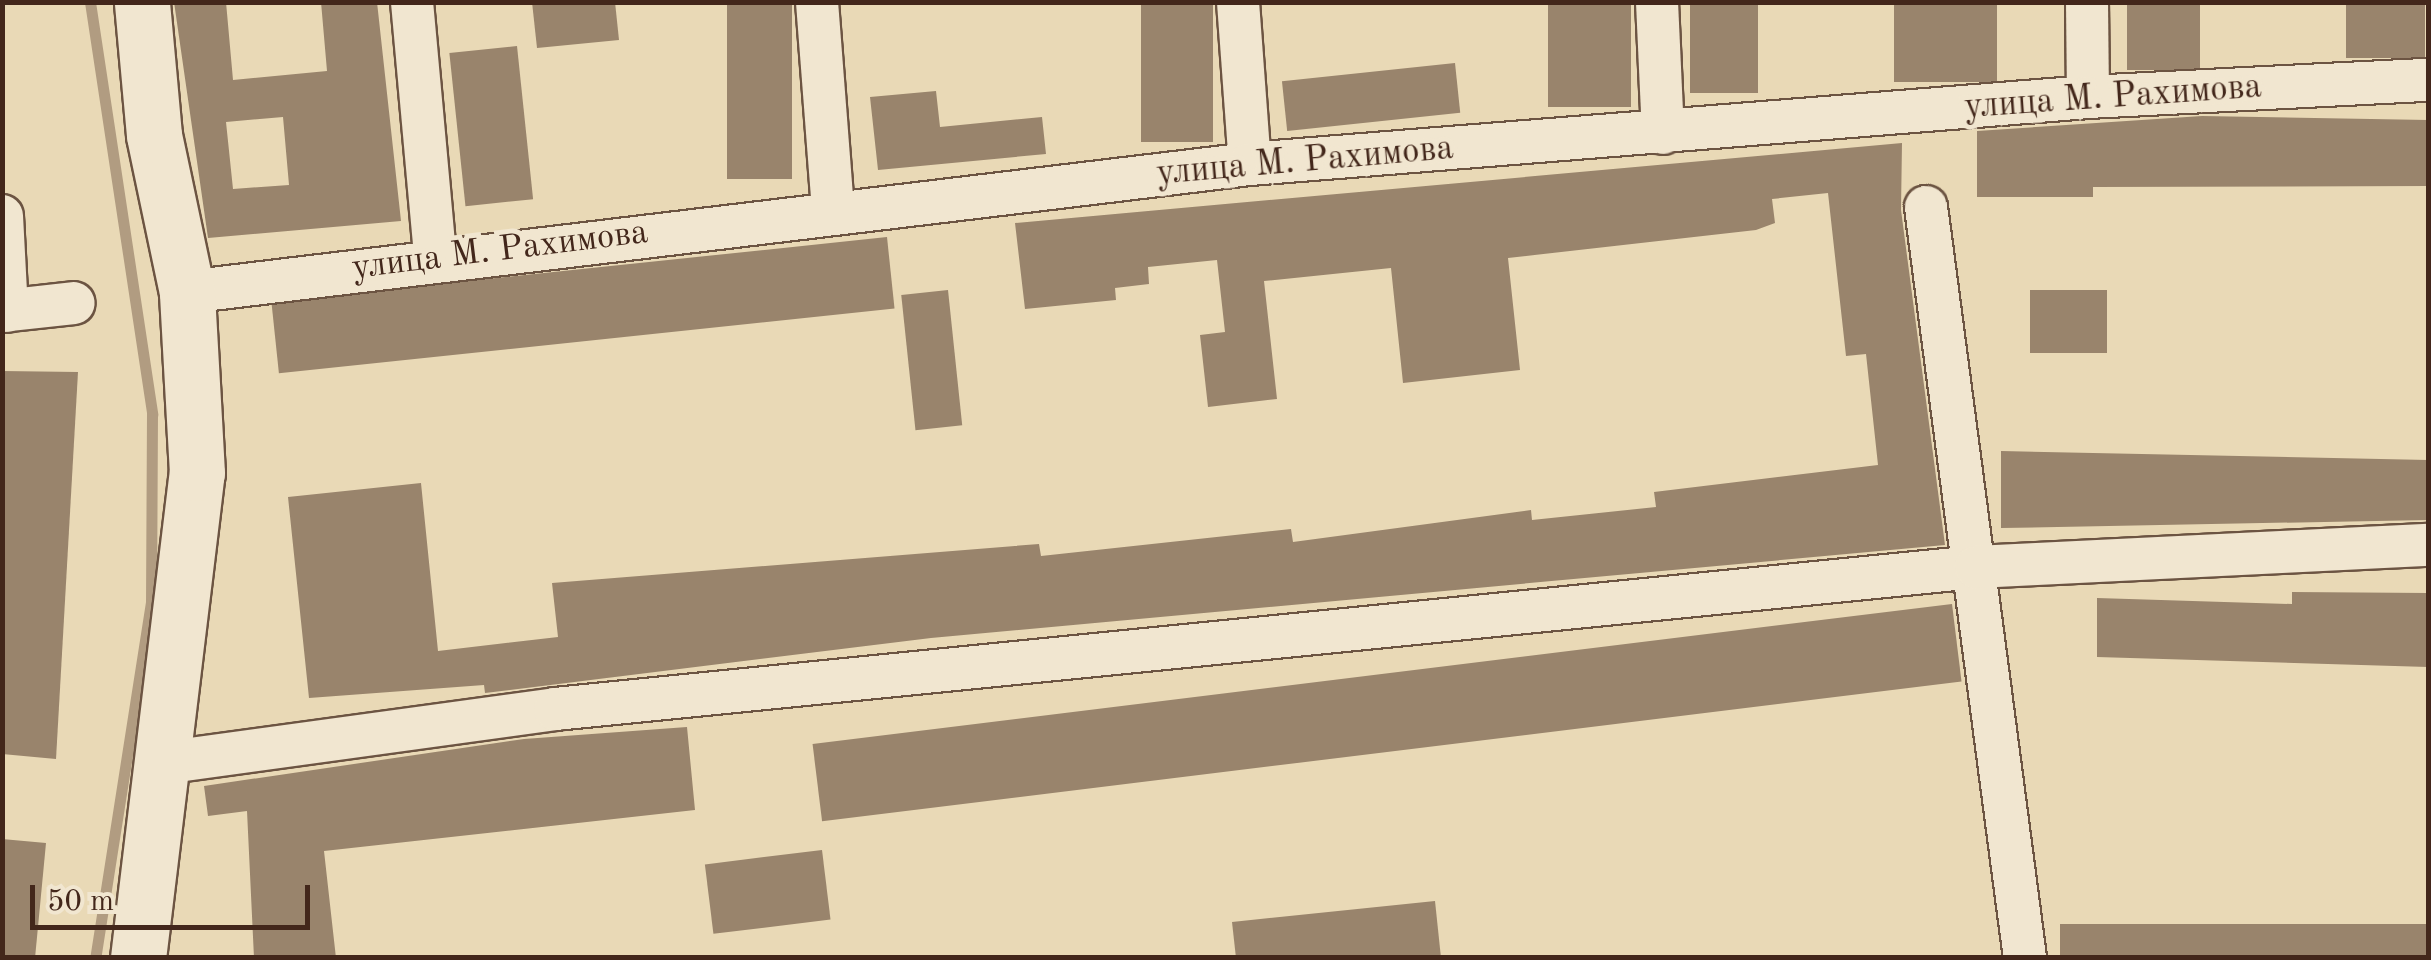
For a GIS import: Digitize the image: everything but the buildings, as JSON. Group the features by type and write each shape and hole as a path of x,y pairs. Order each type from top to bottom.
{"street":[{"path":"138,958 169,762 196,473 186,292 154,134 142,2"},
{"path":"412,2 435,257"},
{"path":"817,2 833,210"},
{"path":"1238,2 1250,164"},
{"path":"1658,2 1664,132"},
{"path":"2087,2 2088,97"},
{"name":"улица М. Рахимова","path":"186,292 435,257 1250,164 2088,97 2428,80"},
{"path":"1926,207 2026,958"},
{"path":"2,216 4,311 74,304"},
{"path":"169,762 555,708 1976,567 2428,545"}],"waterway":[{"path":"90,2 152,414 151,602 95,958"}]}
